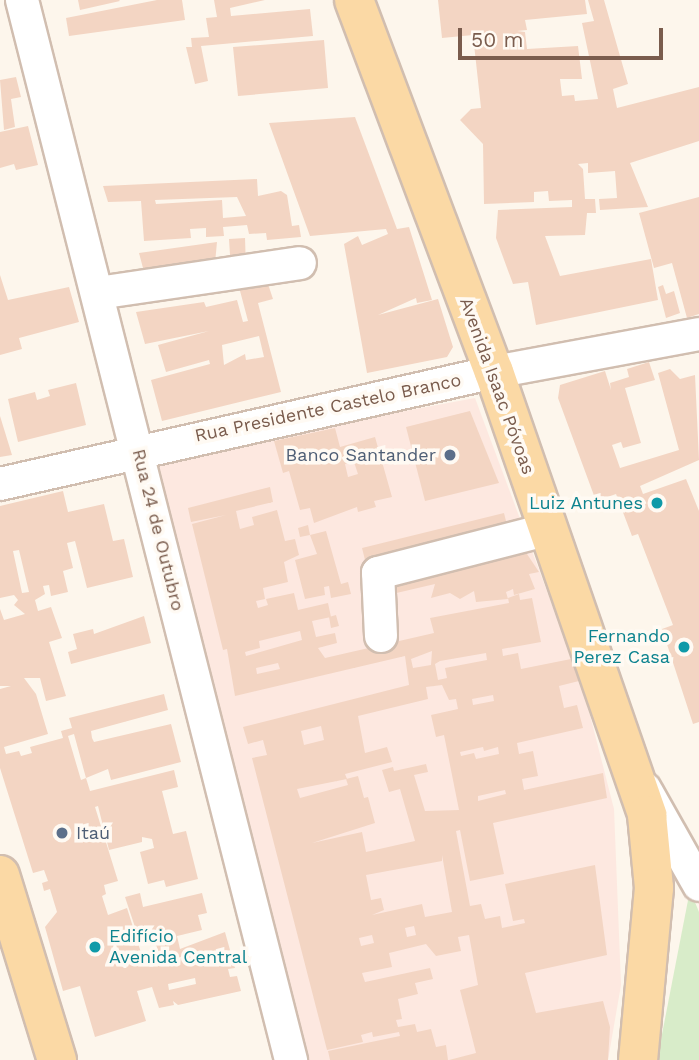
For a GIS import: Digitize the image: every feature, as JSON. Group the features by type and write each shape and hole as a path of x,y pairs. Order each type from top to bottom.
{"main road":[{"name":"Avenida Isaac Póvoas","path":"354,0 494,372 635,774 653,849 654,888 638,1060"},
{"path":"0,875 57,1060"}],"street":[{"name":"Rua 24 de Outubro","path":"22,0 291,1060"},
{"path":"98,293 300,263"},
{"name":"Rua Presidente Castelo Branco","path":"0,484 138,450 494,372 699,334"},
{"path":"381,636 378,573 549,529"},
{"name":"Avenida Isaac Póvoas","path":"635,774 699,885"}],"shaded area":[{"path":"475,398 583,688 614,809 621,985 608,1060 297,1060 146,459"}],"green space":[{"path":"690,890 699,912 699,1060 657,1060"}],"building":[{"path":"78,0 119,0 120,1 80,10"},
{"path":"157,0 182,0 185,20 69,36 66,18"},
{"path":"214,0 265,0 230,8 231,16 310,9 313,36 201,46 208,81 195,84 186,47 192,47 191,38 209,37 206,18 217,17"},
{"path":"438,0 585,0 587,14 525,20 527,30 517,31 525,32 527,49 578,46 582,79 560,79 562,96 574,95 575,101 598,99 582,23 594,21 588,0 604,0 628,84 613,89 617,108 699,87 699,141 630,163 648,207 600,210 599,199 617,198 615,171 588,173 588,163 578,164 583,169 585,199 595,199 596,213 587,213 585,235 545,236 560,276 651,259 658,300 536,325 528,282 513,284 496,238 498,210 572,207 572,200 549,201 548,191 534,192 534,202 484,204 483,144 460,120 471,109 481,108 473,35 442,38"},
{"path":"324,40 328,88 238,96 233,47"},
{"path":"16,77 21,97 11,99 15,127 4,130 0,80"},
{"path":"355,117 397,229 409,227 432,300 417,303 416,298 378,315 438,299 453,347 447,357 367,373 344,244 358,236 362,245 388,234 386,229 310,236 269,123"},
{"path":"28,126 38,165 16,170 14,164 0,168 0,132"},
{"path":"257,179 258,196 281,191 287,195 292,226 299,225 301,237 267,240 266,233 249,234 247,225 223,227 224,236 206,237 206,228 190,229 191,238 144,241 141,201 108,202 103,186","holes":["237,197 246,216 223,218 222,200 156,204 155,200"]},
{"path":"699,197 699,314 687,318 672,263 654,268 639,213"},
{"path":"245,238 246,270 231,270 229,239"},
{"path":"217,242 215,263 147,283 139,253"},
{"path":"0,275 8,300 69,287 79,322 19,338 22,349 0,355"},
{"path":"268,284 273,299 258,303 281,392 162,421 151,380 210,364 209,360 166,372 158,345 209,331 145,344 136,312 204,302 206,307 237,300 243,322 248,321 239,287","holes":["259,336 264,357 246,360 245,354 224,365 222,345"]},
{"path":"663,285 666,294 674,291 680,313 666,318 658,287"},
{"path":"649,362 655,380 625,388 641,443 623,448 621,442 612,445 620,468 679,450 658,373 670,369 680,379 695,375 699,460 640,486 643,494 686,479 699,511 699,722 693,724 662,629 673,625 638,534 632,536 616,494 596,501 558,398 560,385 605,371 611,390 610,383 629,377 627,369"},
{"path":"76,383 86,425 18,442 8,399 35,392 37,400 50,396 48,390"},
{"name":"Banco Santander","path":"470,411 499,483 425,501 406,427"},
{"path":"0,416 12,455 0,457"},
{"path":"335,428 340,447 375,437 392,497 374,501 376,507 358,512 357,507 314,523 310,508 300,510 289,471 283,473 274,441","holes":["354,462 358,474 348,477 345,464"]},
{"path":"270,487 273,502 236,511 240,529 254,525 252,517 277,510 285,541 295,539 299,555 284,562 288,582 263,588 265,599 256,601 258,608 268,605 266,599 294,593 298,610 328,603 331,617 312,621 316,637 335,633 337,643 318,648 325,658 434,633 430,618 509,603 508,598 519,594 520,600 532,598 541,642 502,649 503,656 518,653 521,669 571,659 579,681 559,686 564,708 577,705 583,728 517,743 519,754 533,751 538,776 522,779 524,790 603,773 607,798 493,823 504,874 470,881 460,830 456,831 470,906 481,904 485,919 500,916 502,928 525,923 524,919 513,921 505,884 595,865 607,955 525,973 536,1013 603,1001 610,1027 608,1060 449,1060 476,1053 460,990 478,985 469,935 458,937 461,951 436,956 426,944 389,953 392,967 362,973 365,982 430,968 433,979 415,983 418,994 398,999 402,1019 396,1020 398,1027 415,1024 417,1032 431,1029 436,1047 446,1045 448,1060 330,1060 328,1051 400,1036 399,1032 373,1037 372,1032 361,1035 363,1042 327,1050 252,758 267,755 263,740 248,744 243,727 409,685 405,656 235,696 227,649 223,650 192,524 226,515 191,522 188,508","holes":["300,631 302,640 246,656 245,652 260,648 259,641","432,651 431,665 413,668 411,659","486,653 487,660 445,668 447,678 438,680 435,664 440,661","278,663 280,669 257,674 256,668","442,685 449,700 456,699 458,709 431,715 436,737 444,735 459,810 425,811 414,775 428,772 426,764 394,771 393,767 382,770 389,792 400,789 415,841 366,852 362,832 312,843 375,823 368,797 364,798 358,776 347,779 345,774 392,762 387,747 365,753 358,716 428,699 426,687","493,695 494,701 473,705 472,699","321,726 324,740 304,745 301,731","483,747 484,751 498,747 499,754 476,759 474,753 461,756 460,752","346,779 348,785 300,798 297,789","505,790 506,794 478,801 478,796","442,855 452,912 425,917 422,904 372,915 384,910 381,898 371,900 366,875 442,861","414,926 416,935 407,937 405,928","372,935 374,943 361,946 359,938"]},
{"path":"63,491 68,512 104,504 113,541 124,539 133,577 87,588 75,541 67,543 73,568 63,571 68,592 51,596 49,585 43,586 45,594 35,600 38,611 51,607 62,638 49,642 66,696 46,701 40,678 24,678 36,694 48,734 4,747 6,754 19,751 21,756 32,753 30,747 63,738 61,731 72,728 69,718 164,694 168,710 91,731 92,738 94,742 171,724 181,762 111,780 108,769 86,778 90,791 174,770 178,787 162,791 173,834 186,831 198,879 166,887 164,880 148,884 140,852 154,848 152,839 142,837 142,842 109,850 98,806 95,807 118,881 104,885 106,894 102,896 108,915 127,908 143,959 159,955 152,929 137,933 125,897 140,893 143,907 202,893 207,913 198,915 202,930 177,936 180,949 225,932 235,968 228,969 230,977 237,976 241,991 178,1005 173,1001 174,1005 159,1008 152,987 137,991 146,1021 95,1037 80,986 63,991 45,927 57,912 50,889 44,891 42,883 48,881 44,870 33,873 0,768 0,689 11,686 0,686 0,609 4,620 25,614 14,605 18,600 14,595 0,598 0,506","holes":["19,550 29,592 22,593 13,551","74,734 86,778 81,780 68,736","195,978 196,984 169,990 168,984"]},
{"path":"504,513 508,529 365,560 362,548"},
{"path":"308,525 310,535 300,537 298,528"},
{"path":"326,531 341,584 348,582 351,594 331,598 329,586 324,587 325,595 305,599 295,560 317,554 310,535"},
{"path":"525,551 539,572 529,574 535,589 514,595 513,589 506,592 508,599 476,602 474,591 460,599 450,593 431,598 435,584 375,598 369,573"},
{"path":"336,615 339,626 331,628 329,617"},
{"path":"144,616 151,643 71,664 68,652 77,649 73,634 93,629 94,634"}],"place":[{"name":"Banco Santander","path":"450,455"},
{"name":"Luiz Antunes","path":"657,503"},
{"name":"Fernando Perez Casa","path":"684,647"},
{"name":"Itaú","path":"62,833"},
{"name":"Edifício Avenida Central","path":"95,947"}]}
